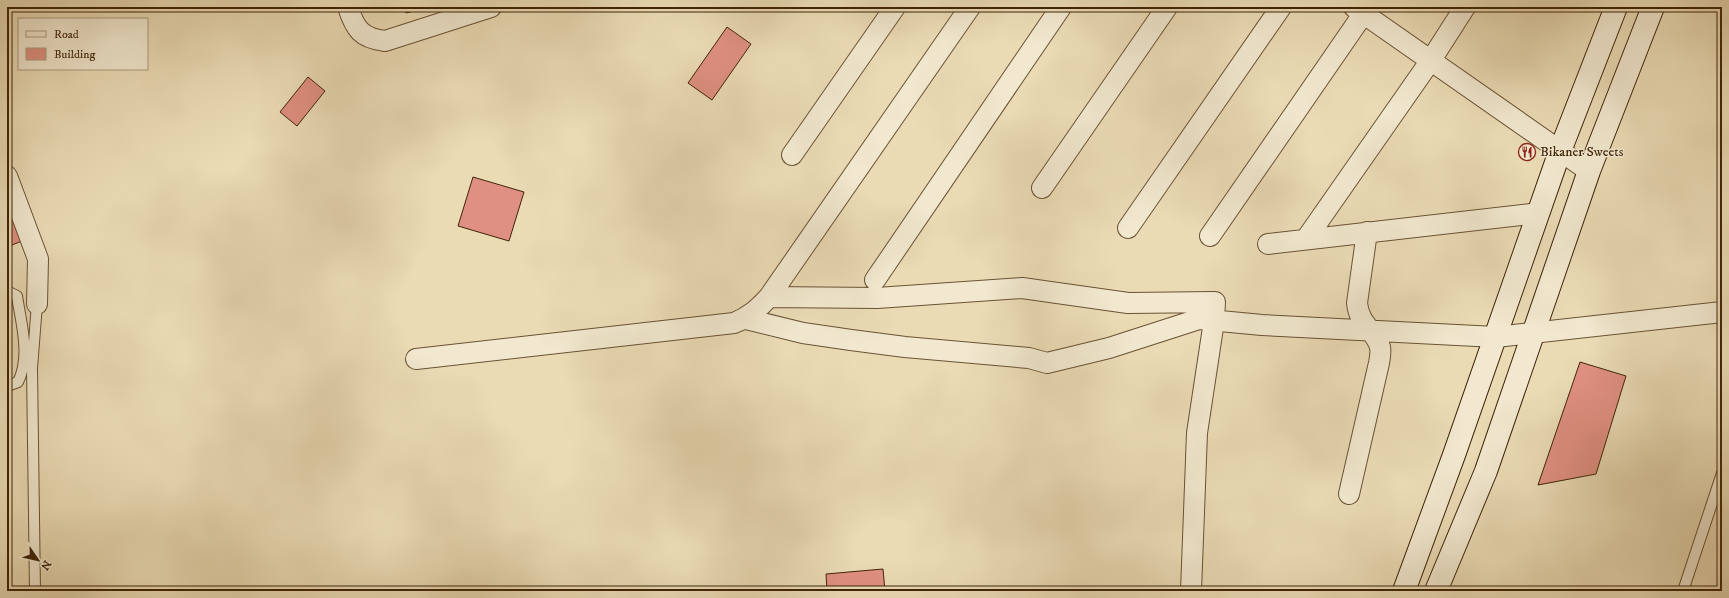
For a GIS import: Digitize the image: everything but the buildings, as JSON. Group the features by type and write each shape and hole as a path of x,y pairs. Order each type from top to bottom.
{"main road":[{"path":"1404,591 1496,337 1560,151 1616,7"},
{"path":"1436,591 1486,471 1589,171 1653,7"}],"street":[{"path":"348,7 353,22 361,32 370,40 385,41 491,7"},
{"path":"792,155 895,7"},
{"path":"416,359 734,323 746,319 769,297 970,7"},
{"path":"875,280 1061,7"},
{"path":"1042,188 1167,7"},
{"path":"1128,228 1281,7"},
{"path":"1306,239 1431,60 1465,7"},
{"path":"1210,236 1362,9 1431,60 1589,171"},
{"path":"7,176 38,259 38,304"},
{"path":"1268,244 1539,213"},
{"path":"1349,494 1379,363 1380,348 1361,318 1357,303 1367,232"},
{"path":"769,297 877,298 1022,288 1128,303 1215,302 1214,321 1197,433 1191,591"},
{"path":"746,319 803,333 905,347 1029,358 1048,363 1109,348 1199,319 1496,337 1722,312"}],"lane":[{"path":"7,291 17,296 24,342 22,373 18,382 7,386"},
{"path":"35,591 32,368 38,304"},
{"path":"1683,591 1722,473"}],"place":[{"name":"Bikaner Sweets","path":"1527,152"}]}
